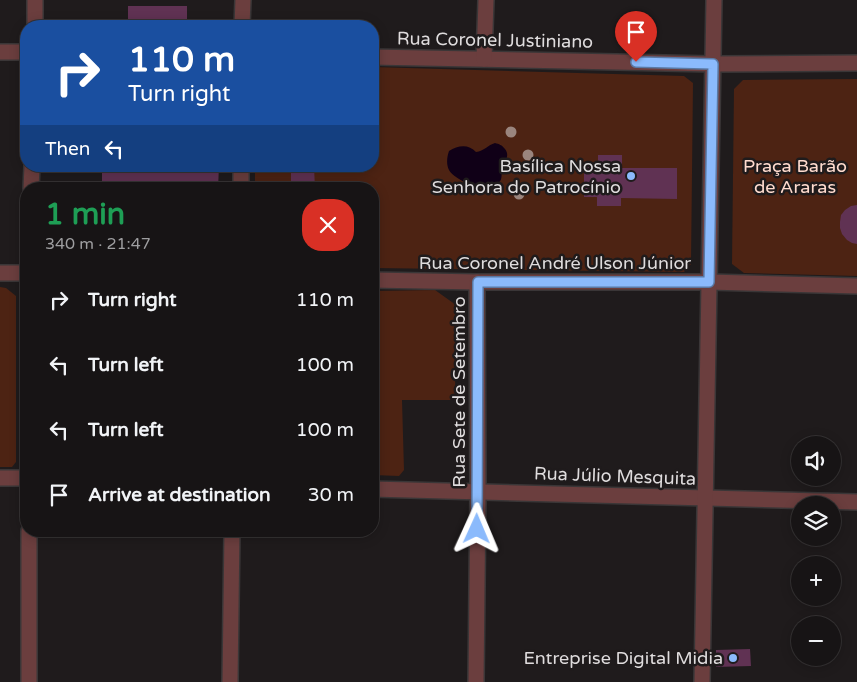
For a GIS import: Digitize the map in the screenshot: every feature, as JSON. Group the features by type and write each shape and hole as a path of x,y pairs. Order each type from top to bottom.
{"street":[{"path":"35,0 35,20"},
{"path":"242,20 243,0"},
{"path":"484,58 486,0"},
{"path":"702,682 714,0"},
{"path":"0,52 20,52"},
{"name":"Rua Coronel Justiniano","path":"379,56 713,64 857,63"},
{"path":"0,273 20,273"},
{"name":"Rua Coronel André Ulson Júnior","path":"379,280 709,282 857,286"},
{"name":"Rua Sete de Setembro","path":"476,682 478,282"},
{"path":"0,478 20,478"},
{"name":"Rua Júlio Mesquita","path":"379,488 857,502"},
{"path":"29,537 29,682"},
{"path":"230,682 232,537"}],"green space":[{"name":"Praça Barão de Araras","path":"379,67 684,76 693,83 691,264 684,272 379,268 379,182 255,182 255,172 379,172"},
{"name":"Praça Barão de Araras","path":"857,79 857,276 744,273 732,264 734,89 743,80"},
{"path":"0,287 6,288 16,296 16,462 12,467 0,467"},
{"path":"435,290 456,305 455,394 450,400 402,400 404,470 399,476 379,475 379,291"}],"shaded area":[{"path":"495,143 503,147 507,152 501,179 496,185 479,188 459,179 449,170 447,160 449,151 463,146 476,152"}],"building":[{"path":"128,6 187,6 187,20 128,20"},
{"name":"Basílica Nossa Senhora do Patrocínio","path":"598,155 622,155 622,168 677,168 677,199 621,198 621,206 597,206 597,197 584,197 584,164 598,165"},
{"path":"102,172 219,172 218,182 102,182"},
{"path":"291,172 314,172 315,182 291,182"},
{"path":"857,205 857,244 847,240 842,234 840,222 841,215 845,210"},
{"name":"Entreprise Digital Midia","path":"750,649 751,666 716,667 716,650"}],"place":[{"name":"Basílica Nossa Senhora do Patrocínio","path":"631,176"},
{"name":"Entreprise Digital Midia","path":"733,658"}],"route":[{"path":"477,529 478,282 709,282 713,64 636,62"}]}
